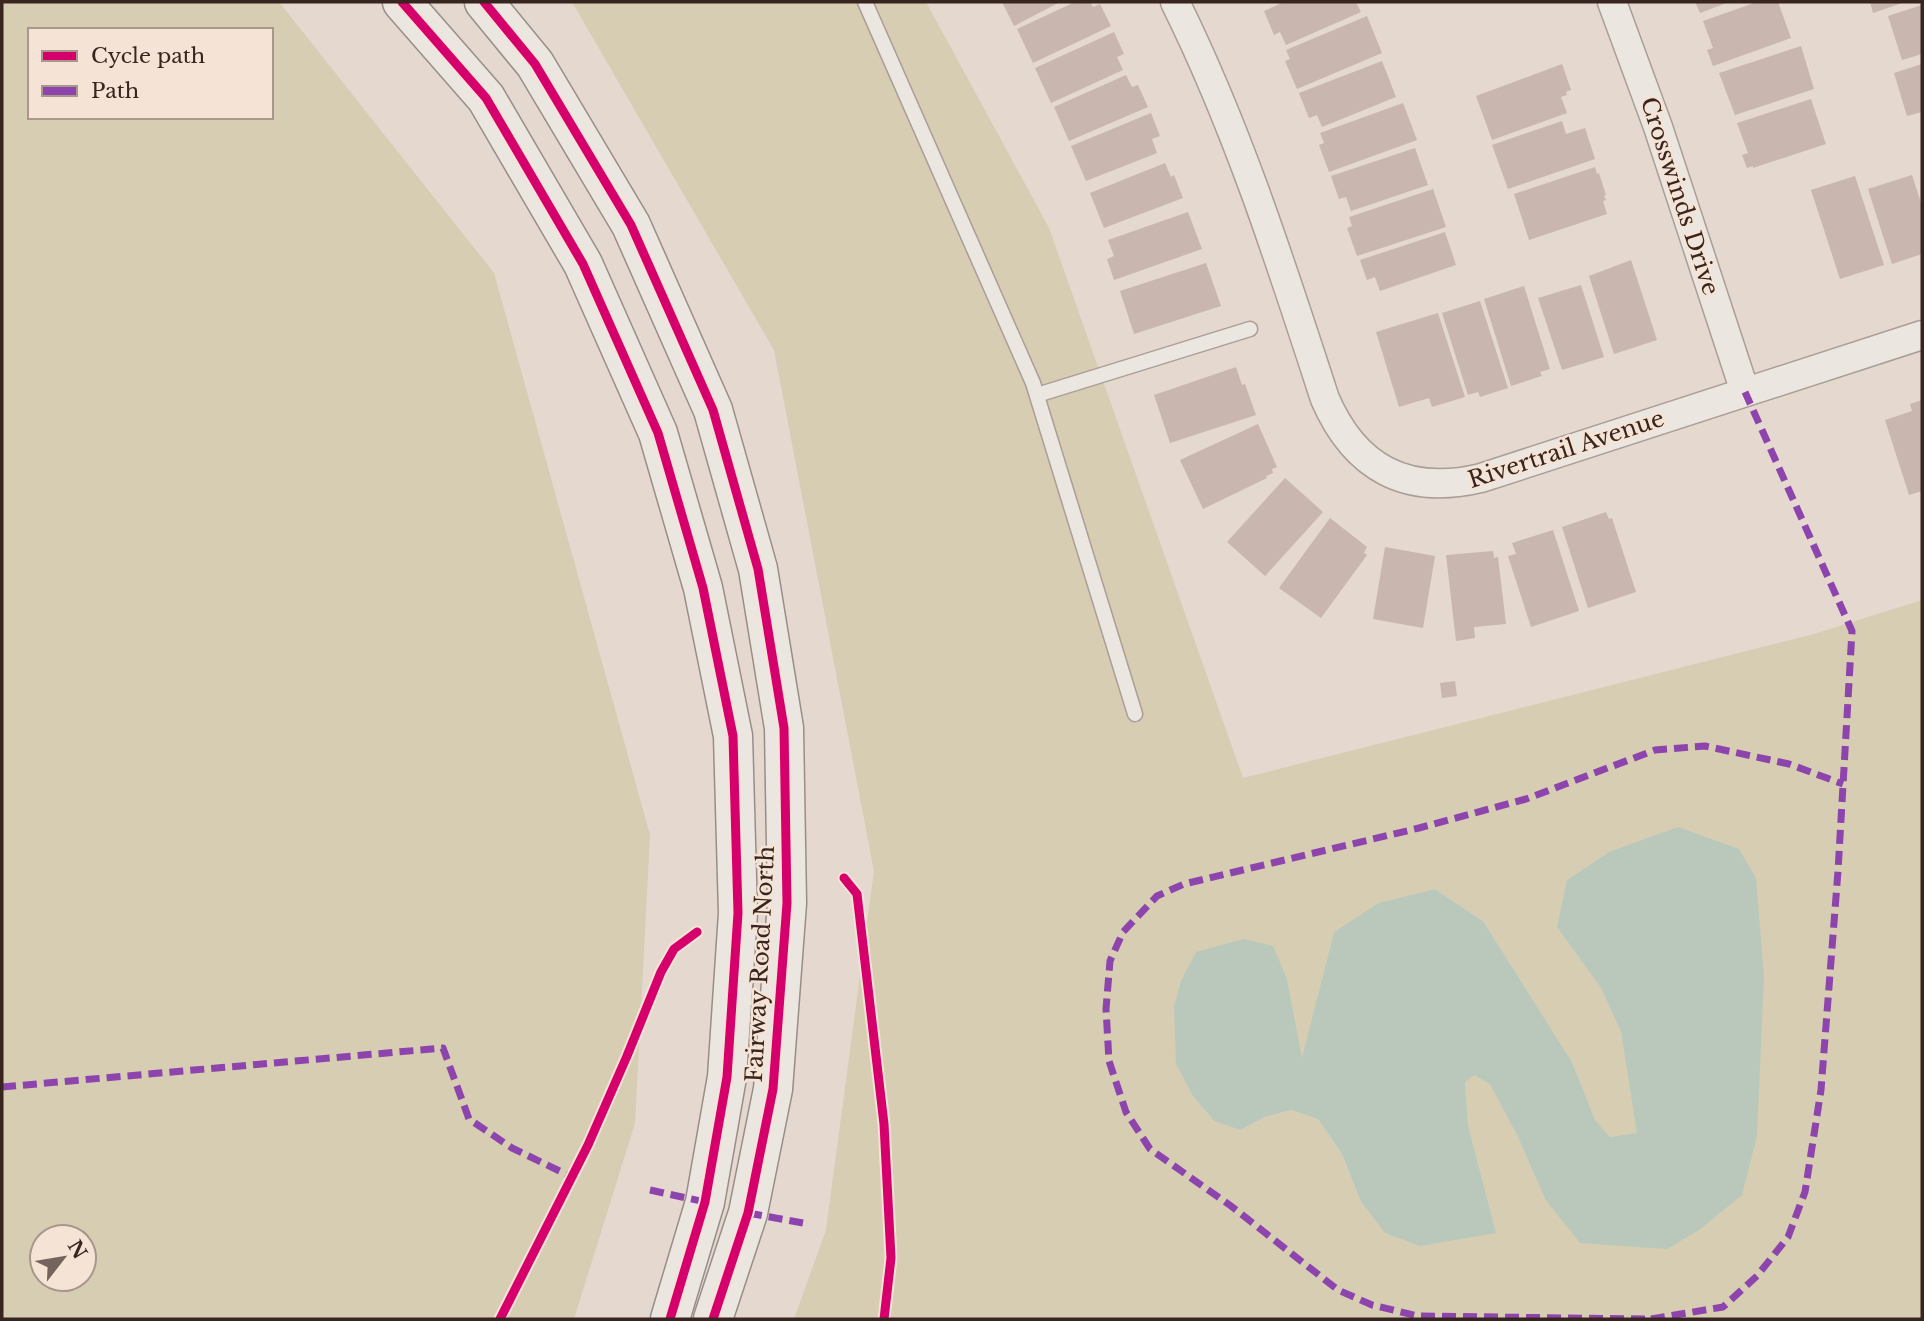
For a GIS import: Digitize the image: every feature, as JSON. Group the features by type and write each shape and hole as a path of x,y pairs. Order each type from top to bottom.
{"main road":[{"name":"Fairway Road North","path":"402,2 486,98 583,264 658,433 703,588 733,736 738,913 727,1077 705,1202 670,1319"},
{"name":"Fairway Road North","path":"484,2 536,64 631,225 713,410 758,569 784,728 787,903 773,1089 748,1213 713,1319"}],"street":[{"name":"Rivertrail Avenue","path":"1175,2 1222,106 1251,180 1333,419 1360,453 1396,476 1438,485 1481,478 1922,335"},
{"name":"Crosswinds Drive","path":"1612,2 1658,127 1745,392"}],"lane":[{"path":"865,2 1034,383 1135,714"},
{"path":"1037,396 1250,329"}],"shaded area":[{"path":"2,2 279,2 494,273 650,835 635,1123 574,1319 2,1319"},
{"path":"572,2 926,2 1049,228 1243,778 1814,634 1922,600 1922,1319 794,1319 826,1230 874,871 774,350","holes":["1435,889 1483,921 1572,1062 1595,1120 1610,1137 1638,1133 1621,1032 1601,988 1557,927 1757,1136 1545,1199 1517,1135 1490,1083 1474,1075 1465,1082 1468,1125 1496,1233 1360,1201 1342,1154 1318,1119 1291,1110 1265,1117 1240,1130 1214,1121 1193,1096 1287,979 1302,1060 1334,932"]},
{"path":"1678,827 1739,849 1756,878 1764,976 1757,1136 1742,1195 1699,1230 1667,1249 1580,1243 1545,1199 1517,1135 1490,1084 1474,1075 1465,1082 1468,1125 1496,1233 1420,1246 1385,1233 1360,1200 1342,1154 1318,1119 1291,1110 1265,1117 1240,1130 1214,1121 1193,1096 1176,1064 1174,1006 1181,981 1196,952 1244,939 1273,946 1287,979 1302,1058 1334,932 1379,903 1435,889 1483,921 1572,1062 1595,1120 1610,1137 1637,1133 1621,1032 1601,988 1557,927 1567,880 1609,852"}],"building":[{"path":"1002,2 1060,2 1014,26"},
{"path":"1075,2 1090,2 1093,7 1100,4 1111,26 1033,63 1017,29"},
{"path":"1284,2 1356,2 1361,12 1286,45 1280,32 1274,35 1264,11"},
{"path":"1695,2 1729,2 1700,13"},
{"path":"1757,2 1778,2 1791,38 1713,66 1707,50 1713,48 1703,21"},
{"path":"1870,2 1905,2 1873,13"},
{"path":"1922,5 1922,54 1902,60 1888,16"},
{"path":"1367,16 1382,53 1297,89 1285,61 1290,59 1286,50"},
{"path":"1114,32 1124,54 1117,57 1123,70 1051,103 1035,68"},
{"path":"1801,46 1814,89 1735,115 1719,73"},
{"path":"1382,61 1396,97 1322,127 1317,115 1309,118 1299,93"},
{"path":"1562,64 1571,90 1561,97 1567,113 1492,140 1476,96"},
{"path":"1922,64 1922,112 1907,116 1894,73"},
{"path":"1126,75 1132,87 1138,85 1148,107 1069,141 1054,107"},
{"path":"1811,99 1826,144 1747,168 1742,155 1748,153 1737,123"},
{"path":"1403,103 1417,140 1329,172 1319,145 1324,143 1320,133"},
{"path":"1151,113 1160,136 1152,139 1157,153 1086,181 1071,146"},
{"path":"1562,121 1566,134 1585,128 1595,159 1508,189 1492,145"},
{"path":"1415,148 1428,185 1351,211 1346,197 1339,199 1331,176"},
{"path":"1165,163 1171,177 1174,175 1183,198 1104,228 1090,193"},
{"path":"1595,167 1606,195 1606,200 1603,201 1607,214 1529,240 1514,194"},
{"path":"1912,175 1922,206 1922,254 1892,264 1868,189"},
{"path":"1855,176 1884,265 1840,279 1811,190"},
{"path":"1433,189 1446,227 1357,256 1347,228 1352,226 1349,217"},
{"path":"1188,212 1202,249 1114,280 1107,259 1114,256 1108,240"},
{"path":"1445,232 1456,265 1380,291 1375,277 1367,280 1360,260"},
{"path":"1631,260 1657,340 1614,354 1589,276"},
{"path":"1206,263 1221,306 1134,334 1120,291"},
{"path":"1581,285 1604,357 1562,370 1538,298"},
{"path":"1524,286 1550,369 1540,372 1542,376 1511,386 1484,299"},
{"path":"1480,301 1508,388 1480,397 1478,392 1468,395 1442,313"},
{"path":"1438,313 1465,397 1432,407 1429,398 1399,407 1376,332"},
{"path":"1236,367 1256,415 1170,443 1154,395"},
{"path":"1922,400 1922,491 1909,495 1885,420 1912,411 1910,404"},
{"path":"1258,424 1277,467 1272,469 1273,473 1266,476 1267,478 1203,509 1180,460"},
{"path":"1285,478 1323,512 1265,576 1227,542"},
{"path":"1606,512 1609,519 1612,518 1636,592 1588,608 1562,527"},
{"path":"1330,518 1367,547 1364,553 1367,555 1321,618 1279,588"},
{"path":"1553,530 1579,611 1531,627 1508,556 1516,554 1512,543"},
{"path":"1385,547 1435,556 1423,628 1373,619"},
{"path":"1493,551 1494,558 1498,557 1506,624 1474,627 1475,638 1456,641 1446,555"},
{"path":"1455,681 1457,696 1442,698 1440,683"}],"marked path":[{"path":"1651,1319 1723,1307 1757,1276 1788,1237 1805,1192 1821,1090 1838,871 1852,631 1745,392"},
{"path":"1645,1319 1418,1316 1372,1305 1338,1290 1231,1206 1150,1149 1126,1112 1109,1061 1106,1009 1110,961 1123,932 1157,896 1184,884 1419,828 1526,799 1655,750 1705,746 1789,764 1843,784"},
{"path":"2,1087 443,1048 469,1119 512,1148 572,1177"},
{"path":"650,1190 705,1202"},
{"path":"748,1213 803,1223"}],"cycle path":[{"path":"402,2 486,98 583,264 658,433 703,588 733,736 738,913 727,1077 705,1202 670,1319"},
{"path":"484,2 535,64 631,225 713,410 758,569 784,728 787,903 773,1089 748,1213 713,1319"},
{"path":"844,878 857,894 884,1124 891,1258 884,1319"},
{"path":"500,1319 588,1145 661,972 674,949 697,932"}]}
